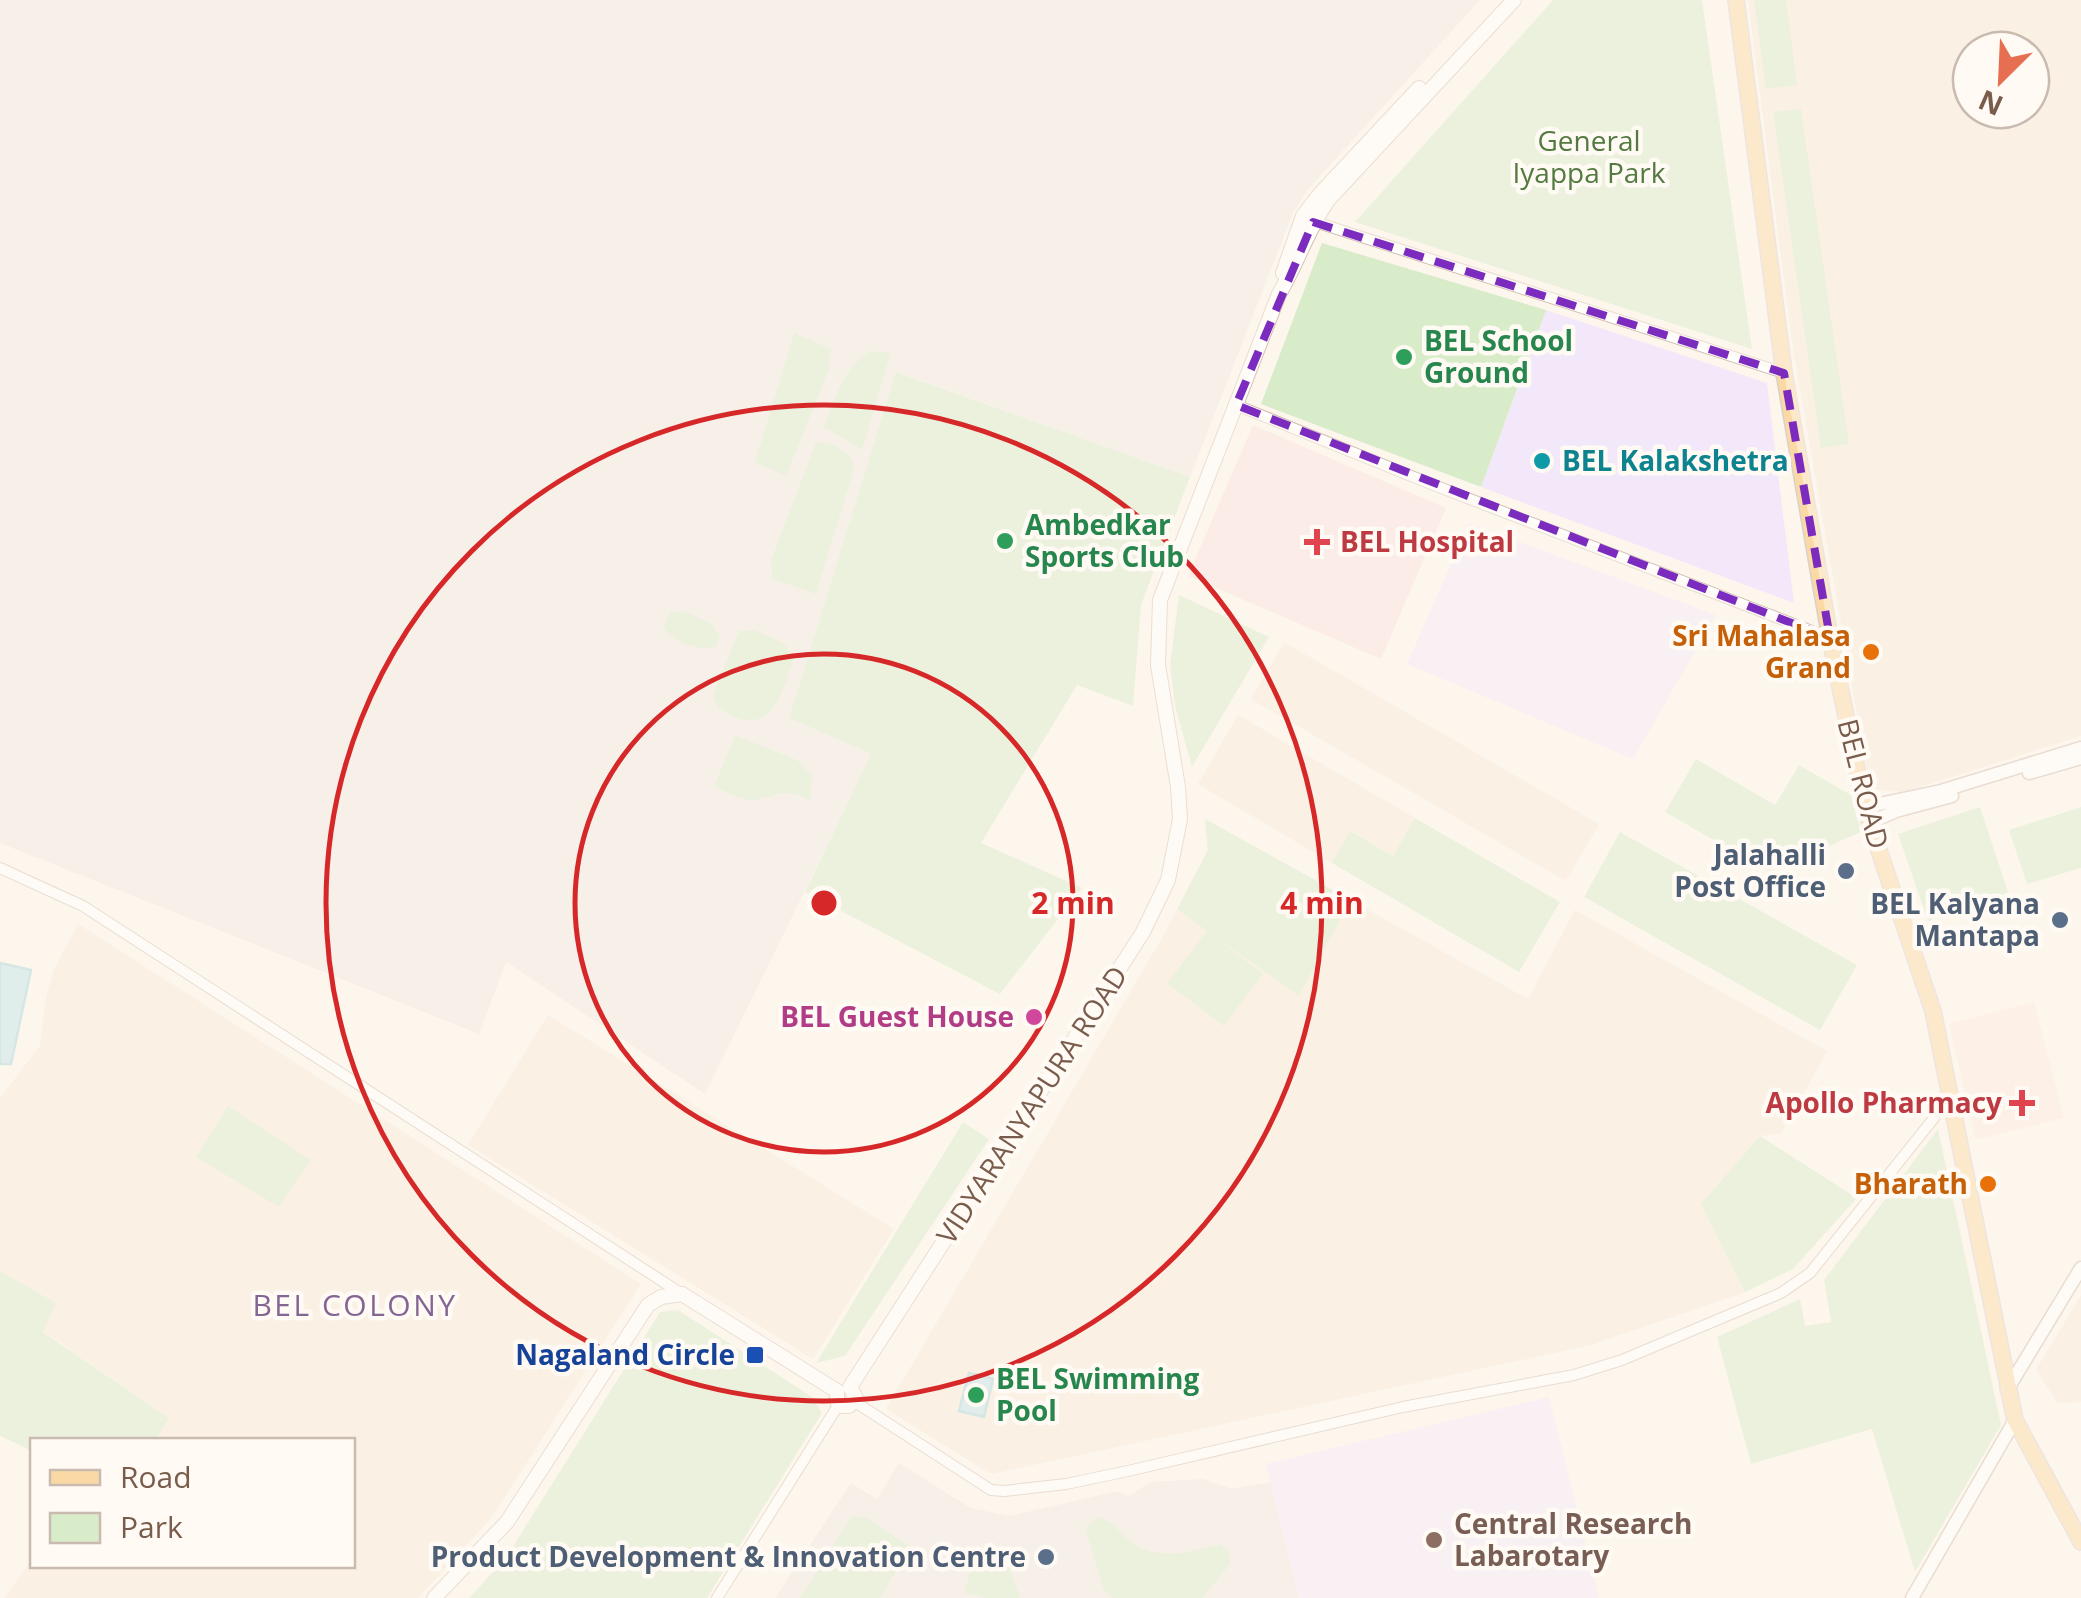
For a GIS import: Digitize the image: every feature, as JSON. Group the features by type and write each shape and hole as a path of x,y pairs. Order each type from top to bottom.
{"main road":[{"name":"VIDYARANYAPURA ROAD","path":"842,1394 1143,932 1168,880 1180,819 1158,665 1160,600 1279,294 1283,270 1318,195 1502,0"},
{"name":"VIDYARANYAPURA ROAD","path":"1308,219 1514,0"},
{"name":"BEL ROAD","path":"1736,0 1784,373 1830,638 1867,815 1933,1011 2015,1420 2081,1542"},
{"path":"434,1598 507,1522 648,1305 661,1297 682,1294 842,1394 856,1394 855,1402"}],"street":[{"path":"1308,219 1784,373"},
{"path":"1236,405 1830,638"},
{"path":"1867,815 2081,748"},
{"path":"1867,815 1896,811 2081,758"},
{"path":"0,868 84,906 682,1294"},
{"path":"855,1402 991,1490 1004,1491 1090,1479 1403,1408 1594,1370 1795,1284 1820,1262 1934,1118"},
{"path":"2007,1390 2081,1268"},
{"path":"717,1598 842,1394"},
{"path":"1912,1598 2015,1420"}],"highlighted area":[{"path":"1313,222 1784,373 1830,638 1236,405"}],"shaded area":[{"path":"0,0 1480,0 1308,189 1293,213 1190,477 897,372 789,718 872,754 705,1094 506,962 479,1034 0,843"},
{"path":"1748,0 2081,0 2081,736 1904,792 1870,789 1793,349"},
{"path":"1546,310 1767,383 1794,603 1481,487"},
{"name":"BEL Hospital","path":"1253,425 1446,508 1381,659 1188,576"},
{"path":"1469,523 1716,615 1633,759 1407,664"},
{"path":"1284,642 1599,824 1566,881 1251,699"},
{"path":"1238,715 1415,818 1393,856 1351,831 1332,863 1198,784"},
{"path":"1205,819 1528,999 1575,910 1827,1051 1781,1133 1760,1136 1702,1204 1745,1292 1591,1345 991,1474 886,1409 1162,938 1208,850"},
{"path":"78,924 641,1284 492,1517 418,1598 5,1598 30,1562 30,1568 355,1568 355,1438 156,1438 168,1417 43,1331 56,1303 0,1271 0,1098 40,1046 54,969"},
{"path":"2034,1002 2064,1118 1976,1140 1949,1024"},
{"path":"548,1015 894,1229 813,1359 468,1145"},
{"path":"2081,1295 2081,1402 2058,1403 2036,1370"},
{"name":"Central Research Labarotary","path":"1549,1397 1599,1598 1299,1598 1266,1464"},
{"name":"Product Development & Innovation Centre","path":"899,1463 971,1508 1009,1516 1118,1491 1128,1497 1150,1482 1203,1479 1232,1489 1271,1482 1299,1598 775,1598 851,1483 877,1499"}],"green space":[{"name":"General Iyappa Park","path":"1553,0 1702,0 1752,349 1355,222"},
{"path":"1754,0 1786,0 1797,85 1766,89"},
{"path":"1801,109 1849,444 1821,448 1773,112"},
{"name":"BEL School Ground","path":"1322,243 1546,310 1481,487 1261,404"},
{"path":"794,333 831,349 829,369 786,476 755,462"},
{"path":"871,351 891,353 862,450 824,427 847,374"},
{"name":"Ambedkar Sports Club","path":"896,372 1190,477 1141,605 1133,706 1077,685 981,843 1082,888 1000,994 805,892 871,754 789,718"},
{"path":"819,441 847,453 854,469 816,594 772,579 771,560"},
{"path":"1179,595 1269,637 1192,767 1175,706 1170,665"},
{"path":"684,611 712,624 720,636 716,646 688,645 663,628 670,612"},
{"path":"755,630 783,643 794,657 776,704 769,713 749,720 723,711 713,695 739,631"},
{"path":"735,735 797,760 812,775 810,801 787,793 749,800 714,787"},
{"path":"1696,759 1775,805 1799,765 1851,795 1861,832 1769,872 1665,812"},
{"path":"1980,807 2009,895 1928,921 1898,834"},
{"path":"2081,807 2081,868 2027,884 2009,830"},
{"path":"1415,818 1560,902 1519,972 1332,863 1350,831 1393,856"},
{"path":"1205,819 1351,900 1299,996 1214,936 1263,974 1224,1026 1167,983 1207,931 1177,909 1208,850"},
{"path":"1620,832 1857,965 1820,1030 1584,897"},
{"path":"228,1106 311,1160 279,1207 196,1157"},
{"path":"963,1122 989,1139 845,1356 816,1363"},
{"path":"1938,1129 2001,1425 1915,1572 1872,1429 1751,1464 1717,1337 1800,1299 1805,1326 1831,1322 1824,1280"},
{"path":"1760,1136 1857,1198 1793,1269 1745,1292 1701,1204"},
{"path":"0,1271 56,1303 43,1332 169,1418 156,1438 30,1438 30,1450 0,1436"},
{"path":"678,1310 812,1397 822,1413 707,1598 469,1598 505,1559 660,1312"},
{"path":"852,1516 865,1517 911,1547 880,1598 800,1598"},
{"path":"1097,1517 1151,1551 1174,1553 1221,1544 1230,1554 1230,1564 1203,1598 1112,1598 1104,1591 1085,1528"},
{"path":"973,1560 1007,1560 1020,1598 985,1598 964,1593"}],"water":[{"path":"0,963 31,970 11,1064 0,1064"},
{"name":"BEL Swimming Pool","path":"969,1373 993,1379 984,1417 959,1411"}],"place":[{"name":"BEL School Ground","path":"1404,357"},
{"name":"BEL Kalakshetra","path":"1542,461"},
{"name":"Ambedkar Sports Club","path":"1005,541"},
{"name":"BEL Hospital","path":"1317,542"},
{"name":"Sri Mahalasa Grand","path":"1871,652"},
{"name":"Jalahalli Post Office","path":"1846,871"},
{"name":"BEL Kalyana Mantapa","path":"2060,920"},
{"name":"BEL Guest House","path":"1034,1017"},
{"name":"Apollo Pharmacy","path":"2022,1103"},
{"name":"Bharath","path":"1988,1184"},
{"name":"Nagaland Circle","path":"755,1355"},
{"name":"BEL Swimming Pool","path":"976,1395"},
{"name":"Central Research Labarotary","path":"1434,1540"},
{"name":"Product Development & Innovation Centre","path":"1046,1557"}],"district":[{"name":"BEL COLONY","path":"355,1306"}]}
